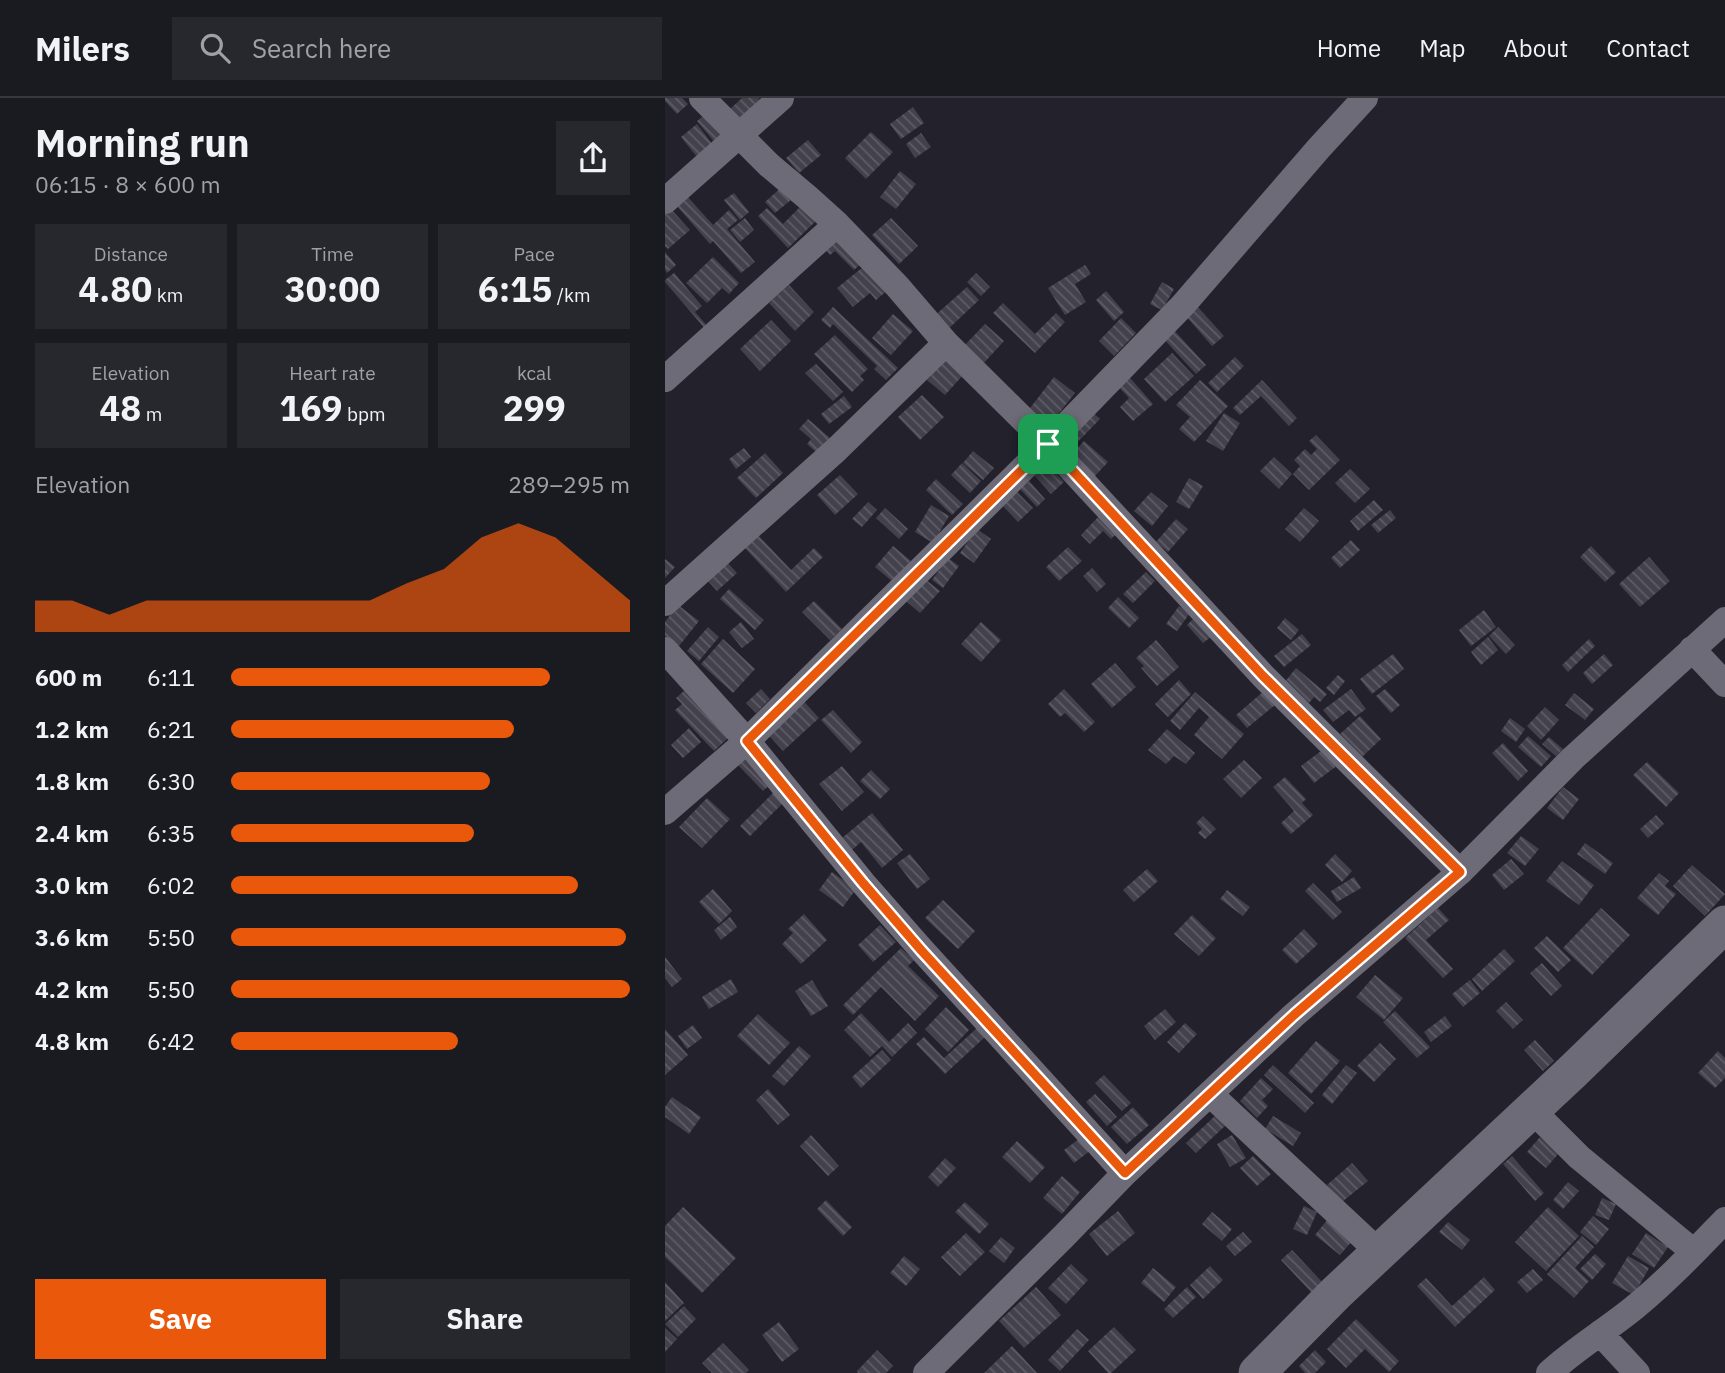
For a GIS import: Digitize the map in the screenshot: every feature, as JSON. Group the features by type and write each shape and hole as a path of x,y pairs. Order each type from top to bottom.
{"street":[{"path":"702,98 769,165 837,224 897,286 946,343 1048,444 1263,676 1460,872"},
{"path":"665,201 781,98"},
{"path":"665,812 747,741 1048,444 1183,305 1365,98"},
{"path":"665,379 837,224"},
{"path":"665,603 836,450 946,343"},
{"path":"926,1373 1125,1173 1294,1015 1460,872 1573,758 1725,620"},
{"path":"1692,649 1725,684"},
{"path":"665,650 747,741 921,950 1125,1173"},
{"path":"1257,1373 1336,1293 1532,1110 1725,923"},
{"path":"1210,1094 1380,1253"},
{"path":"1532,1110 1579,1157 1694,1252"},
{"path":"1549,1373 1565,1358 1644,1300 1725,1220"},
{"path":"1599,1333 1637,1373"}],"building":[{"path":"665,98 682,98 688,104 677,114"},
{"path":"742,98 758,98 763,103 741,123 729,110"},
{"path":"913,107 924,123 901,139 890,124"},
{"path":"708,112 727,135 716,144 697,121"},
{"path":"697,124 713,145 697,157 681,137"},
{"path":"871,132 893,152 866,179 845,158"},
{"path":"921,133 931,147 915,158 906,144"},
{"path":"808,140 821,155 799,173 786,158"},
{"path":"900,171 916,184 896,209 880,197"},
{"path":"785,184 796,196 775,213 765,202"},
{"path":"734,193 749,212 740,220 724,200"},
{"path":"687,196 713,225 729,210 738,220 727,229 755,262 741,273 713,241 710,244 676,205"},
{"path":"801,206 816,221 788,248 758,216 767,208 783,224"},
{"path":"671,209 690,230 668,249 665,246 665,214"},
{"path":"745,218 754,230 740,242 730,230"},
{"path":"891,218 918,246 899,264 872,235"},
{"path":"836,233 862,263 854,270 835,251 830,255 822,246"},
{"path":"665,252 676,265 667,273 665,270"},
{"path":"713,257 739,283 729,294 722,288 707,303 686,283"},
{"path":"868,263 889,289 876,300 870,293 853,307 837,288"},
{"path":"1085,265 1091,274 1075,284 1086,302 1065,315 1048,288"},
{"path":"674,273 702,306 695,312 710,329 707,331 665,282"},
{"path":"976,273 990,287 981,296 967,282"},
{"path":"1162,282 1174,289 1162,310 1150,304"},
{"path":"789,285 814,312 795,331 769,303"},
{"path":"967,287 979,300 945,332 932,318"},
{"path":"1106,291 1124,312 1114,321 1096,300"},
{"path":"1003,303 1035,334 1056,313 1065,322 1035,353 993,313"},
{"path":"1197,306 1224,336 1212,346 1185,315"},
{"path":"833,307 898,368 886,380 874,369 877,366 833,324 830,328 821,320"},
{"path":"893,314 913,331 891,355 872,338"},
{"path":"1121,318 1136,333 1114,356 1099,341"},
{"path":"771,320 791,341 760,371 740,349"},
{"path":"985,324 1004,341 982,365 963,347"},
{"path":"1171,327 1206,365 1196,374 1161,336"},
{"path":"835,335 868,369 860,376 864,380 852,392 814,354"},
{"path":"1172,353 1194,376 1165,402 1144,379"},
{"path":"1235,357 1244,366 1217,392 1208,383"},
{"path":"947,358 964,374 945,395 927,380"},
{"path":"816,364 843,392 833,401 805,373"},
{"path":"1124,371 1153,404 1133,421 1120,407 1129,398 1113,381"},
{"path":"1054,377 1075,393 1047,428 1027,412"},
{"path":"1200,380 1228,406 1194,442 1179,429 1190,417 1176,405"},
{"path":"1262,380 1297,418 1289,426 1261,396 1240,415 1233,408"},
{"path":"922,395 944,417 920,440 898,417"},
{"path":"844,396 852,407 829,424 821,414"},
{"path":"1090,410 1100,419 1067,453 1057,444"},
{"path":"1224,413 1240,423 1223,451 1206,441"},
{"path":"808,419 830,438 817,453 807,444 811,439 799,429"},
{"path":"1316,435 1340,460 1309,490 1293,474 1300,466 1294,460 1305,449 1311,455 1317,449 1309,441"},
{"path":"1084,441 1108,462 1093,478 1070,456"},
{"path":"744,448 751,457 736,469 729,459"},
{"path":"973,451 994,468 983,480 963,463"},
{"path":"765,453 783,473 756,498 737,478"},
{"path":"1274,457 1292,474 1279,489 1260,471"},
{"path":"1046,462 1064,482 1051,494 1033,474"},
{"path":"962,463 981,481 970,493 951,475"},
{"path":"1350,469 1370,489 1355,503 1335,483"},
{"path":"840,475 858,494 835,515 817,495"},
{"path":"1189,478 1203,486 1189,509 1176,502"},
{"path":"936,479 963,504 952,515 926,490"},
{"path":"1029,481 1045,499 1037,507 1020,489"},
{"path":"1015,490 1033,508 1018,522 1001,504"},
{"path":"1151,492 1168,506 1152,526 1134,511"},
{"path":"1374,500 1383,510 1358,531 1350,521"},
{"path":"868,502 877,510 862,527 852,519"},
{"path":"931,505 949,516 933,543 915,532"},
{"path":"885,508 908,529 899,539 876,518"},
{"path":"1304,508 1319,521 1300,542 1285,529"},
{"path":"1390,510 1396,518 1378,533 1371,525"},
{"path":"1100,515 1118,532 1111,539 1103,531 1090,544 1081,535"},
{"path":"1176,519 1188,529 1168,552 1156,542"},
{"path":"977,529 991,539 974,563 960,553"},
{"path":"756,533 791,570 814,548 823,557 786,592 743,546"},
{"path":"1351,540 1360,550 1340,568 1331,558"},
{"path":"893,546 911,561 893,582 875,567"},
{"path":"1591,546 1616,572 1605,582 1580,557"},
{"path":"1068,547 1082,561 1059,581 1046,567"},
{"path":"1649,557 1670,581 1640,607 1619,584"},
{"path":"948,558 959,566 943,588 932,580"},
{"path":"665,559 675,567 665,578"},
{"path":"726,561 737,573 717,591 707,580"},
{"path":"1092,568 1106,584 1097,592 1083,576"},
{"path":"1146,572 1155,581 1133,603 1123,594"},
{"path":"925,579 940,591 920,613 906,601"},
{"path":"729,589 764,620 755,630 720,599"},
{"path":"1118,597 1139,618 1129,628 1108,608"},
{"path":"814,601 842,629 830,640 802,612"},
{"path":"678,605 699,621 679,646 665,636 665,622"},
{"path":"1179,606 1190,613 1177,631 1166,624"},
{"path":"1484,610 1496,627 1471,646 1459,630"},
{"path":"1195,617 1212,636 1203,643 1187,625"},
{"path":"1285,618 1299,630 1291,640 1277,628"},
{"path":"741,622 754,639 742,648 729,632"},
{"path":"981,622 1001,640 981,662 961,644"},
{"path":"708,627 719,637 699,661 687,651"},
{"path":"1498,627 1515,645 1506,654 1489,636"},
{"path":"1302,634 1311,645 1284,667 1274,656"},
{"path":"1488,637 1498,650 1481,665 1471,652"},
{"path":"723,639 755,669 733,693 701,664"},
{"path":"1589,639 1595,646 1568,672 1562,665"},
{"path":"1156,640 1179,667 1157,686 1136,658"},
{"path":"1393,654 1404,669 1372,694 1360,679"},
{"path":"1604,654 1613,665 1592,684 1583,673"},
{"path":"1115,663 1136,687 1112,708 1091,684"},
{"path":"1296,668 1327,694 1320,702 1314,697 1309,703 1284,683"},
{"path":"1338,675 1345,681 1334,695 1326,688"},
{"path":"1179,680 1191,694 1168,717 1155,704"},
{"path":"761,689 770,699 756,713 746,703"},
{"path":"1064,689 1095,722 1084,732 1065,713 1060,717 1048,704"},
{"path":"1351,689 1366,709 1355,717 1349,710 1333,722 1323,710"},
{"path":"1385,689 1400,705 1391,713 1376,696"},
{"path":"685,690 730,736 714,751 675,710 682,704 676,698"},
{"path":"1264,691 1275,705 1247,728 1236,715"},
{"path":"1195,692 1244,734 1222,759 1194,735 1209,717 1199,708 1180,730 1170,721"},
{"path":"1574,693 1594,709 1585,720 1565,705"},
{"path":"799,696 819,718 783,751 763,729"},
{"path":"1545,707 1559,720 1541,740 1527,726"},
{"path":"833,710 862,742 851,753 821,720"},
{"path":"1360,716 1381,739 1362,757 1340,734"},
{"path":"1510,718 1525,729 1516,742 1501,731"},
{"path":"689,728 701,742 683,758 671,745"},
{"path":"1167,729 1195,753 1186,764 1174,756 1166,764 1148,750"},
{"path":"1528,736 1551,756 1541,767 1518,747"},
{"path":"1549,737 1563,749 1556,756 1542,744"},
{"path":"1503,743 1528,771 1518,781 1492,753"},
{"path":"1325,748 1338,765 1314,783 1301,766"},
{"path":"748,752 775,780 763,791 736,763"},
{"path":"1244,760 1262,778 1241,798 1223,779"},
{"path":"1647,762 1679,793 1666,807 1633,775"},
{"path":"842,766 864,792 842,811 819,784"},
{"path":"871,770 890,789 880,799 860,781"},
{"path":"1285,777 1306,799 1302,803 1313,815 1291,834 1281,823 1294,811 1273,787"},
{"path":"1563,787 1579,799 1563,820 1547,808"},
{"path":"773,793 783,803 750,836 740,826"},
{"path":"707,798 730,819 702,848 679,827"},
{"path":"872,813 903,850 882,868 861,842 846,855 836,843"},
{"path":"1656,815 1664,824 1648,838 1640,829"},
{"path":"1203,816 1216,829 1205,839 1198,833 1202,829 1196,823"},
{"path":"1521,836 1539,849 1525,866 1507,853"},
{"path":"1585,843 1613,863 1605,874 1577,854"},
{"path":"910,854 930,879 917,889 897,863"},
{"path":"1335,854 1352,871 1342,882 1325,865"},
{"path":"1511,859 1524,874 1504,890 1492,875"},
{"path":"1562,861 1594,885 1579,905 1546,881"},
{"path":"1692,865 1725,894 1705,916 1673,886"},
{"path":"1147,869 1158,881 1134,902 1123,890"},
{"path":"832,872 856,889 843,907 819,890"},
{"path":"1659,873 1669,881 1665,886 1676,894 1658,915 1637,898"},
{"path":"1354,877 1361,888 1337,902 1331,891"},
{"path":"1313,883 1342,912 1333,920 1305,891"},
{"path":"713,889 732,911 719,924 699,902"},
{"path":"1227,890 1250,907 1243,916 1220,899"},
{"path":"943,900 975,931 958,949 925,918"},
{"path":"1438,908 1449,920 1426,940 1453,969 1443,978 1405,938"},
{"path":"1601,908 1630,935 1592,975 1563,948"},
{"path":"804,914 827,940 801,964 782,944 793,933 788,929"},
{"path":"1192,915 1216,938 1199,956 1174,934"},
{"path":"730,917 737,927 721,940 714,930"},
{"path":"880,925 896,942 873,962 858,945"},
{"path":"1304,929 1318,944 1296,964 1282,950"},
{"path":"1547,936 1571,960 1558,972 1534,948"},
{"path":"901,948 914,960 908,966 939,996 915,1021 881,987 853,1015 843,1005"},
{"path":"1504,949 1515,961 1482,991 1472,979"},
{"path":"665,957 682,979 672,987 665,978"},
{"path":"1542,963 1562,986 1551,996 1530,973"},
{"path":"1375,975 1403,998 1384,1020 1356,997"},
{"path":"731,979 738,992 709,1009 702,997"},
{"path":"812,980 828,1006 811,1016 795,991"},
{"path":"1470,980 1480,993 1463,1007 1452,994"},
{"path":"1506,1002 1523,1020 1513,1029 1496,1011"},
{"path":"946,1007 969,1030 948,1052 925,1029"},
{"path":"1165,1009 1176,1022 1155,1040 1144,1026"},
{"path":"1395,1011 1430,1047 1417,1058 1383,1022"},
{"path":"861,1013 889,1042 908,1023 917,1033 892,1057 882,1046 870,1057 844,1030"},
{"path":"758,1014 790,1043 769,1065 737,1036"},
{"path":"1445,1016 1452,1026 1431,1042 1424,1032"},
{"path":"1185,1023 1197,1034 1179,1053 1167,1042"},
{"path":"693,1025 702,1038 687,1049 678,1036"},
{"path":"977,1028 985,1037 945,1074 916,1044 924,1037 944,1058"},
{"path":"665,1029 688,1055 665,1075"},
{"path":"1535,1040 1554,1061 1543,1071 1524,1050"},
{"path":"1316,1041 1340,1061 1311,1094 1288,1073"},
{"path":"1380,1043 1396,1059 1374,1082 1357,1066"},
{"path":"799,1046 811,1056 784,1086 772,1076"},
{"path":"882,1050 891,1060 861,1088 852,1077"},
{"path":"1718,1051 1725,1058 1725,1078 1715,1088 1698,1073"},
{"path":"1273,1065 1314,1103 1305,1113 1264,1075"},
{"path":"1346,1065 1357,1073 1332,1104 1322,1095"},
{"path":"1104,1075 1131,1103 1122,1111 1095,1083"},
{"path":"1261,1078 1273,1089 1262,1100 1268,1106 1257,1118 1240,1101"},
{"path":"768,1089 790,1115 778,1125 756,1100"},
{"path":"1095,1094 1117,1117 1107,1126 1086,1102"},
{"path":"672,1097 701,1117 689,1134 665,1117 665,1107"},
{"path":"1133,1107 1149,1125 1127,1144 1111,1127"},
{"path":"1216,1115 1226,1125 1196,1153 1186,1143"},
{"path":"1273,1116 1301,1133 1293,1146 1265,1129"},
{"path":"1086,1134 1095,1147 1074,1163 1064,1150"},
{"path":"811,1135 839,1166 828,1176 800,1146"},
{"path":"1232,1135 1246,1158 1230,1167 1217,1144"},
{"path":"1540,1137 1559,1153 1546,1168 1527,1152"},
{"path":"1017,1141 1045,1167 1030,1183 1002,1157"},
{"path":"1253,1156 1271,1174 1257,1186 1240,1168"},
{"path":"1512,1156 1544,1193 1535,1201 1503,1164"},
{"path":"945,1158 956,1168 938,1187 928,1177"},
{"path":"1352,1163 1368,1181 1342,1202 1327,1185"},
{"path":"1062,1176 1080,1192 1062,1214 1043,1198"},
{"path":"1568,1182 1579,1191 1563,1209 1553,1200"},
{"path":"1602,1198 1616,1204 1609,1220 1595,1215"},
{"path":"826,1200 852,1227 843,1236 817,1209"},
{"path":"965,1202 989,1224 979,1234 955,1212"},
{"path":"1304,1206 1317,1212 1307,1235 1293,1229"},
{"path":"683,1207 736,1258 702,1293 665,1257 665,1226"},
{"path":"1548,1207 1579,1236 1546,1271 1515,1242"},
{"path":"1118,1211 1135,1233 1107,1256 1089,1234"},
{"path":"1212,1212 1232,1229 1222,1241 1202,1224"},
{"path":"1593,1216 1609,1229 1596,1245 1580,1232"},
{"path":"1328,1219 1353,1240 1340,1255 1315,1235"},
{"path":"1448,1222 1470,1240 1462,1250 1439,1232"},
{"path":"1243,1232 1252,1242 1235,1256 1226,1246"},
{"path":"966,1233 985,1252 960,1276 941,1257"},
{"path":"1646,1233 1668,1247 1654,1268 1632,1254"},
{"path":"1582,1236 1594,1247 1575,1268 1589,1281 1574,1298 1547,1274"},
{"path":"1001,1237 1015,1248 1004,1263 989,1251"},
{"path":"1292,1250 1323,1283 1312,1293 1281,1260"},
{"path":"1595,1254 1606,1264 1592,1280 1580,1269"},
{"path":"904,1256 920,1269 906,1286 890,1273"},
{"path":"1628,1256 1649,1268 1634,1295 1612,1283"},
{"path":"1071,1264 1088,1280 1066,1304 1048,1288"},
{"path":"1210,1266 1223,1280 1203,1299 1190,1285"},
{"path":"1153,1268 1176,1287 1164,1302 1141,1283"},
{"path":"1533,1269 1543,1280 1527,1293 1517,1282"},
{"path":"1484,1277 1495,1290 1455,1327 1417,1286 1426,1278 1452,1306"},
{"path":"665,1282 684,1303 665,1321"},
{"path":"1036,1287 1061,1315 1024,1348 999,1321"},
{"path":"1187,1287 1196,1297 1173,1318 1164,1309"},
{"path":"684,1306 696,1319 678,1337 665,1324"},
{"path":"1356,1319 1399,1361 1389,1372 1365,1349 1346,1368 1327,1349"},
{"path":"779,1322 799,1349 782,1362 762,1335"},
{"path":"1114,1327 1136,1350 1108,1373 1088,1351"},
{"path":"665,1328 677,1339 665,1352"},
{"path":"1077,1329 1089,1340 1060,1371 1048,1360"},
{"path":"723,1343 749,1370 746,1373 712,1373 702,1363"},
{"path":"1012,1346 1037,1373 984,1373"},
{"path":"877,1350 893,1366 886,1373 858,1373 857,1371"},
{"path":"1315,1350 1326,1362 1315,1373 1305,1373 1299,1366"}],"route":[{"path":"1048,444 1263,676 1460,872 1294,1015 1125,1173 921,950 747,741 1048,444"}]}
